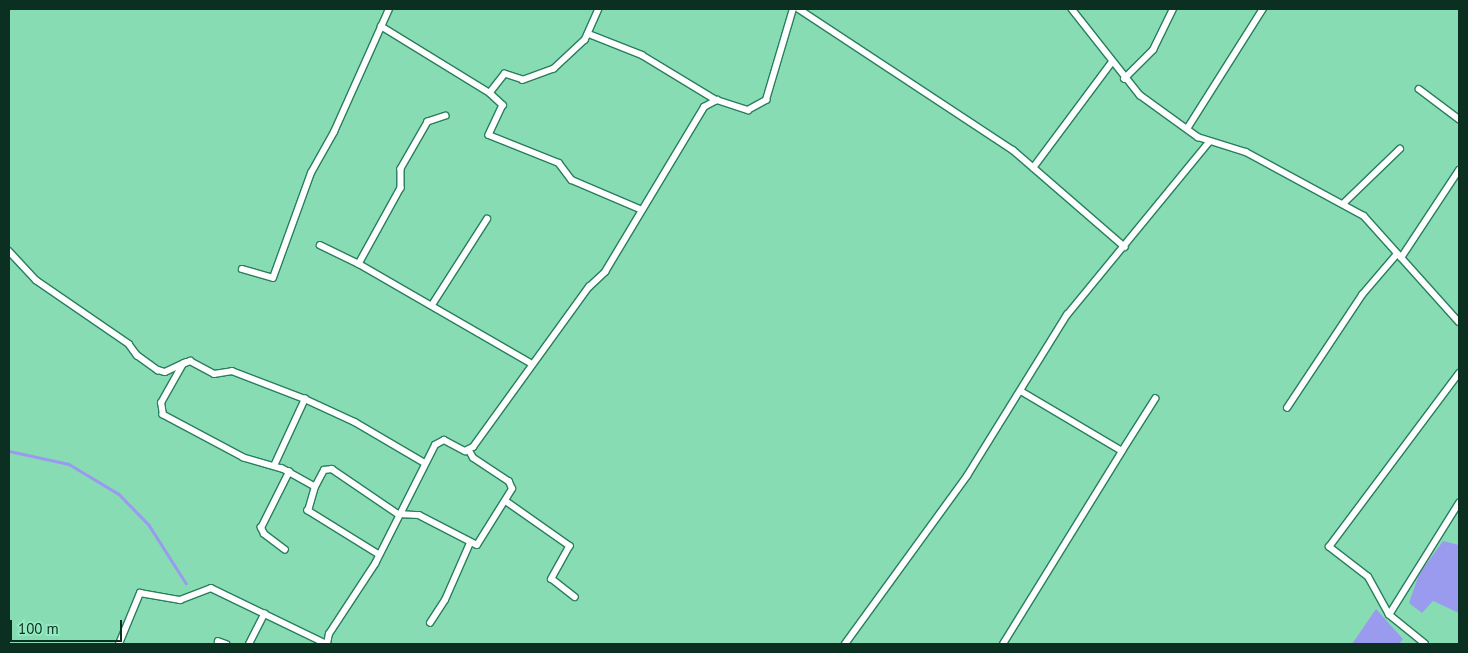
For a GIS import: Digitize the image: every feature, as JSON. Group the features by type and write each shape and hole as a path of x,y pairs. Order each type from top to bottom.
{"street":[{"path":"242,269 273,278 309,178 338,125 389,9"},
{"path":"490,93 505,74 523,80 554,69 589,34 599,9"},
{"path":"589,34 642,55 716,100 748,110 766,100 794,9"},
{"path":"799,9 1033,168 1125,247"},
{"path":"1072,9 1124,79 1187,129 1209,142 1246,152 1343,204 1377,228 1399,256 1459,322"},
{"path":"1124,79 1153,50 1173,9"},
{"path":"1187,129 1263,9"},
{"path":"381,26 490,93 503,104 489,135 559,163 572,180 642,210"},
{"path":"1033,168 1112,62"},
{"path":"1419,89 1459,119"},
{"path":"469,451 532,364 605,272 704,107 716,100"},
{"path":"360,264 401,188 401,169 428,122 446,116"},
{"path":"844,644 967,476 1022,391 1067,315 1125,247 1209,142"},
{"path":"1343,204 1400,149"},
{"path":"1287,408 1362,295 1399,256 1459,170"},
{"path":"432,306 487,220"},
{"path":"320,245 360,264 532,364"},
{"path":"9,251 36,280 162,371 186,361 214,374 232,371 305,399 355,422 425,463"},
{"path":"186,361 161,403 160,411 244,458 274,466 315,487"},
{"path":"1425,644 1389,615 1371,580 1329,547 1459,373"},
{"path":"1022,391 1122,452"},
{"path":"274,466 305,399"},
{"path":"1003,644 1155,399"},
{"path":"119,644 137,598 144,592 180,600 211,588 327,644 379,555 398,514 439,441 469,451 511,485 506,501 480,542 470,543 419,515 398,514 332,470 324,470 315,487 308,511 379,555"},
{"path":"284,550 264,534 261,528 288,472"},
{"path":"506,501 570,546 552,579 575,597"},
{"path":"1389,615 1459,503"},
{"path":"430,623 445,600 470,543"},
{"path":"249,644 264,614"},
{"path":"218,641 226,644"}],"water":[{"path":"1443,541 1459,545 1459,613 1433,601 1422,613 1409,603 1419,574"},
{"path":"1376,609 1403,639 1399,644 1352,644"}],"waterway":[{"path":"9,451 69,464 119,494 149,525 186,583"}]}
